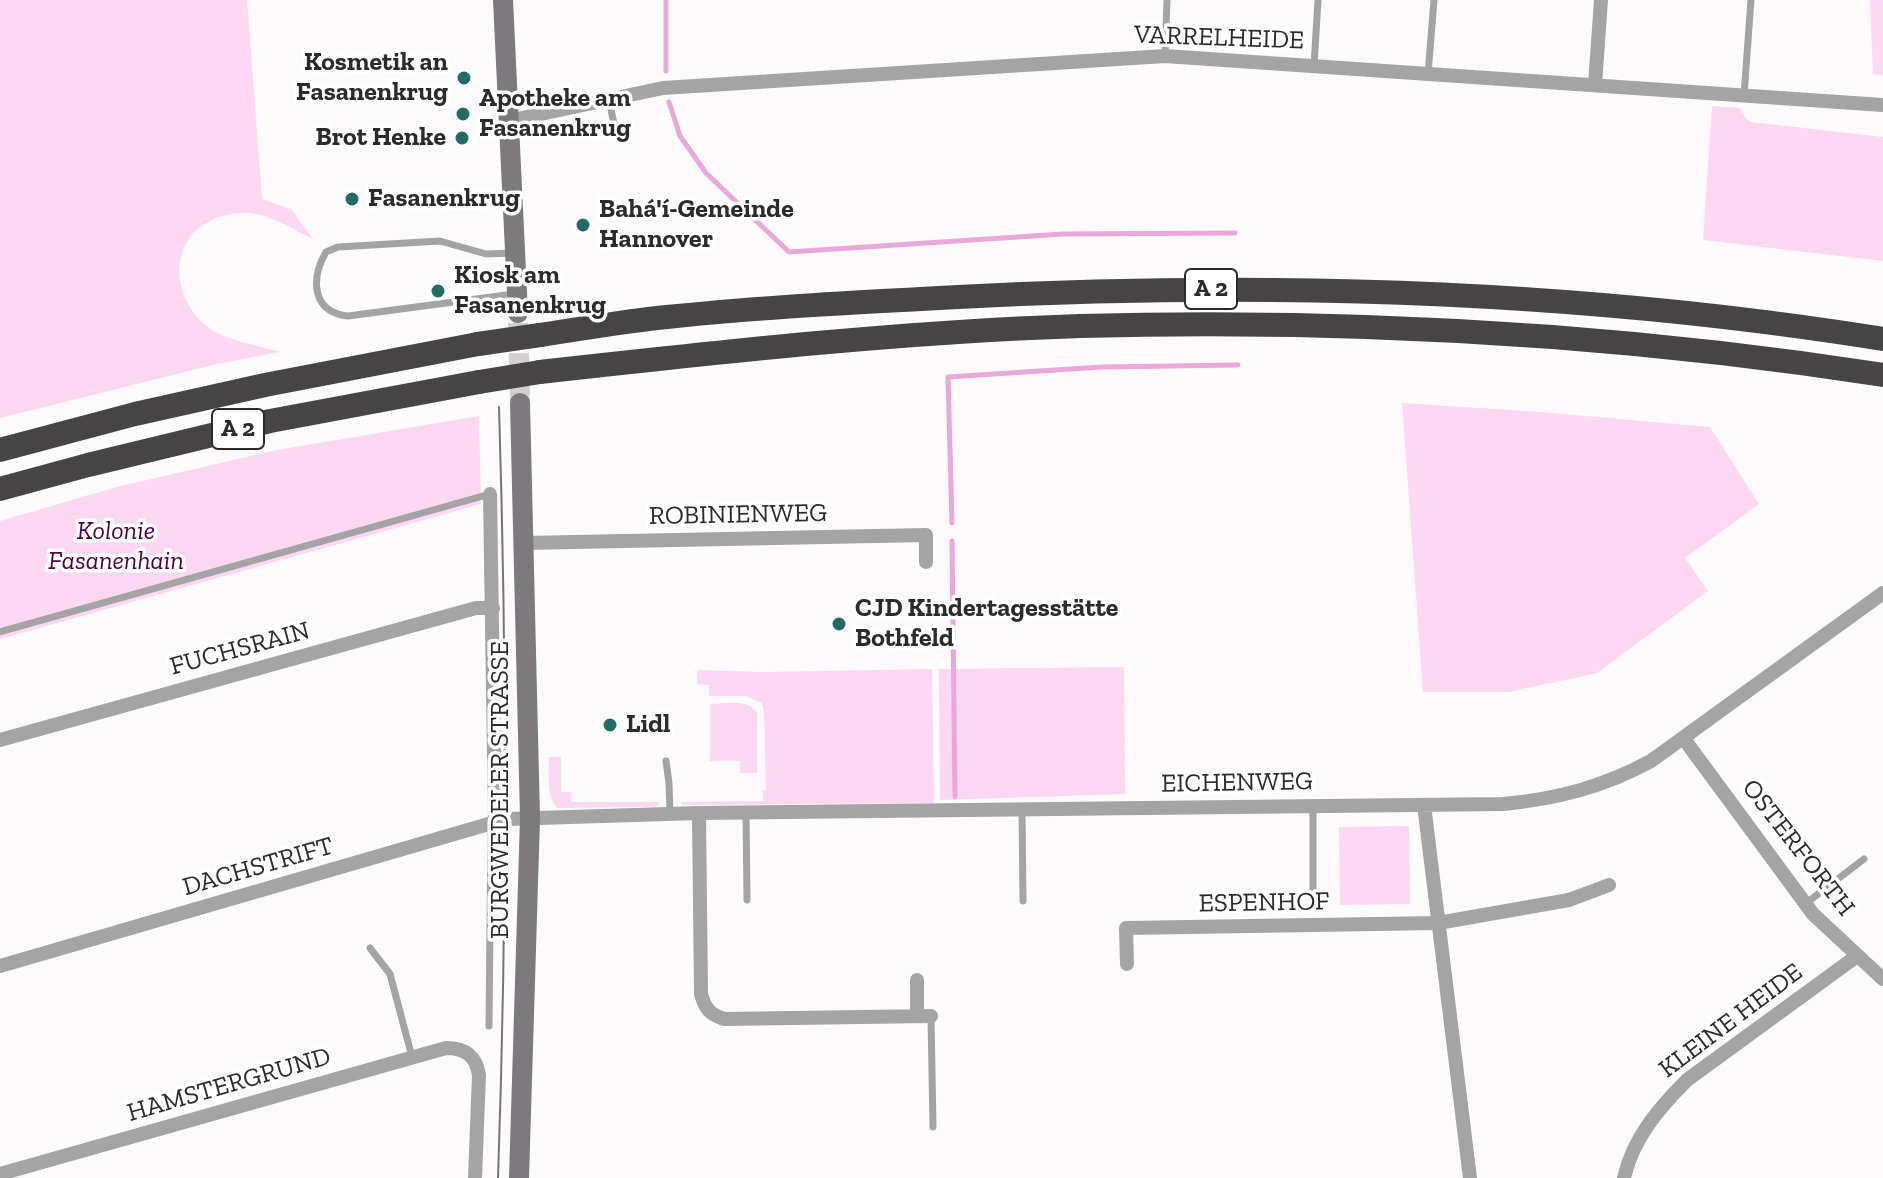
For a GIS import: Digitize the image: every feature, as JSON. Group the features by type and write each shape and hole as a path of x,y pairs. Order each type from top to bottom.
{"highway":[{"name":"A 2","path":"0,450 135,414 265,385 478,344 665,317 791,306 1080,290 1395,292 1714,316 1883,339"},
{"name":"A 2","path":"0,489 270,421 479,382 540,372 797,343 1079,326 1390,329 1556,338 1713,353 1883,375"}],"main road":[{"path":"503,0 517,303"},
{"name":"BURGWEDELER STRASSE","path":"519,1178 530,818 520,403"}],"street":[{"path":"1595,85 1601,0"},
{"name":"VARRELHEIDE","path":"508,121 663,88 1165,56 1883,105"},
{"name":"BURGWEDELER STRASSE","path":"490,494 493,824"},
{"name":"ROBINIENWEG","path":"524,543 926,535 926,562"},
{"name":"EICHENWEG","path":"530,818 699,813 1503,804 1544,800 1584,791 1618,778 1684,739 1883,593"},
{"name":"FUCHSRAIN","path":"0,740 476,608 493,608"},
{"name":"OSTERFORTH","path":"1684,739 1805,904 1883,979"},
{"path":"1424,805 1470,1178"},
{"path":"699,813 701,994 704,1007 712,1015 724,1019 924,1016 917,980"},
{"name":"DACHSTRIFT","path":"0,966 506,819 530,818"},
{"path":"1438,923 1569,900 1609,885"},
{"name":"ESPENHOF","path":"1127,964 1126,928 1438,923"},
{"name":"KLEINE HEIDE","path":"1624,1178 1642,1133 1662,1105 1687,1080 1857,956"},
{"name":"HAMSTERGRUND","path":"0,1174 412,1057 458,1048 477,1062 479,1075 475,1178"}],"lane":[{"path":"1165,56 1167,0"},
{"path":"1314,66 1318,0"},
{"path":"1428,74 1434,0"},
{"path":"1744,95 1751,0"},
{"path":"609,100 617,138"},
{"path":"515,253 486,254 440,241 338,247 326,252 315,281 321,303 338,315 517,303"},
{"path":"0,632 490,494"},
{"path":"666,761 670,814"},
{"path":"1313,806 1313,902"},
{"path":"1022,810 1023,901"},
{"path":"746,813 747,900"},
{"name":"BURGWEDELER STRASSE","path":"489,1026 493,824"},
{"path":"1805,904 1864,859"},
{"path":"370,948 390,974 412,1057"},
{"path":"924,1016 933,1127"}],"green space":[{"path":"0,0 247,0 262,199 291,209 313,239 263,216 245,213 221,216 202,225 189,239 181,256 180,274 184,294 194,312 210,329 234,340 280,352 217,364 0,418"},
{"path":"1870,0 1883,0 1883,75 1873,74"},
{"path":"1712,106 1740,108 1751,122 1883,137 1883,261 1703,240"},
{"path":"1402,403 1710,427 1759,504 1685,558 1708,591 1597,673 1509,692 1423,692"},
{"name":"Kolonie Fasanenhain","path":"479,416 481,504 0,639 0,521 117,487 277,450"},
{"path":"1124,667 1125,794 940,800 939,669"},
{"path":"932,669 934,803 682,805 681,802 763,801 763,790 766,790 762,703 746,696 709,696 709,685 697,684 697,670"},
{"path":"710,704 748,705 757,713 757,773 740,773 740,761 710,761"},
{"path":"549,757 561,757 561,792 571,792 572,802 660,802 655,807 557,808 550,790"},
{"path":"1409,826 1410,904 1340,905 1339,827"}],"waterway":[{"path":"666,0 666,71"},
{"path":"669,102 680,136 706,173 789,252 1063,234 1235,233"},
{"path":"952,523 948,377 1102,367 1238,365"},
{"path":"952,541 955,797"}],"tunnel":[{"path":"518,323 520,403"}],"tram line":[{"path":"498,1178 505,792 499,407"}],"place":[{"name":"Kosmetik an Fasanenkrug","path":"464,78"},
{"name":"Apotheke am Fasanenkrug","path":"463,114"},
{"name":"Brot Henke","path":"462,138"},
{"name":"Fasanenkrug","path":"352,199"},
{"name":"Bahá'í-Gemeinde Hannover","path":"583,225"},
{"name":"Kiosk am Fasanenkrug","path":"438,291"},
{"name":"CJD Kindertagesstätte Bothfeld","path":"839,624"},
{"name":"Lidl","path":"610,725"}]}
